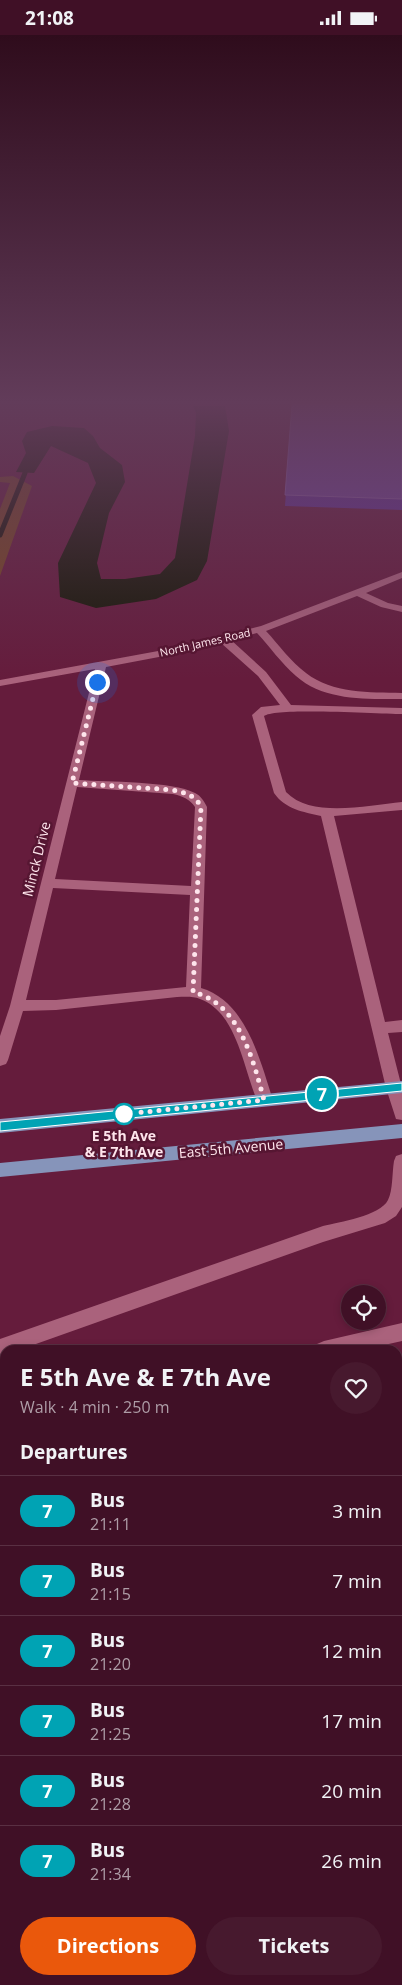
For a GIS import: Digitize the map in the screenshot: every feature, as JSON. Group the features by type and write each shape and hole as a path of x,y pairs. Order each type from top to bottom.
{"main road":[{"path":"0,1126 398,1087"},
{"name":"East 5th Avenue","path":"0,1170 402,1131"}],"street":[{"name":"North James Road","path":"0,683 180,650 223,639 259,629 402,575"},
{"path":"358,593 385,605 402,609"},
{"path":"259,629 302,675 314,684 349,693 402,696"},
{"path":"223,639 262,674 288,708"},
{"name":"Minck Drive","path":"1,1052 17,1006 102,665"},
{"path":"402,711 288,708 266,709 258,715 280,793 286,801 299,807 327,813 402,806"},
{"path":"72,783 173,790 189,794 197,800 201,807 193,992"},
{"path":"327,813 379,1028 398,1087 402,1113"},
{"path":"47,883 198,891"},
{"path":"17,1006 56,1005 193,992 207,996 225,1010 248,1046 264,1100"},
{"path":"379,1028 402,1026"},
{"path":"8,1345 323,1234 379,1218 390,1211 397,1199 402,1161"},
{"path":"346,1345 402,1332"}],"shaded area":[{"path":"0,496 402,496 402,1345 0,1345"},
{"path":"5,496 28,496 0,576 0,509"},
{"path":"90,496 118,496 109,513 97,563 101,579 125,579 160,574 175,558 185,496 218,496 207,561 197,580 156,599 96,608 60,597 58,563"}],"building":[{"path":"314,496 402,496 402,499"}],"waterway":[{"path":"0,535 16,496"}],"bus line":[{"name":"7","path":"0,1126 402,1087"}],"place":[{"name":"E 5th Ave & E 7th Ave","path":"124,1114"}],"route":[{"path":"97,682 72,783 173,790 189,794 197,800 201,807 193,992 207,996 225,1010 248,1046 264,1100 124,1114"}]}
